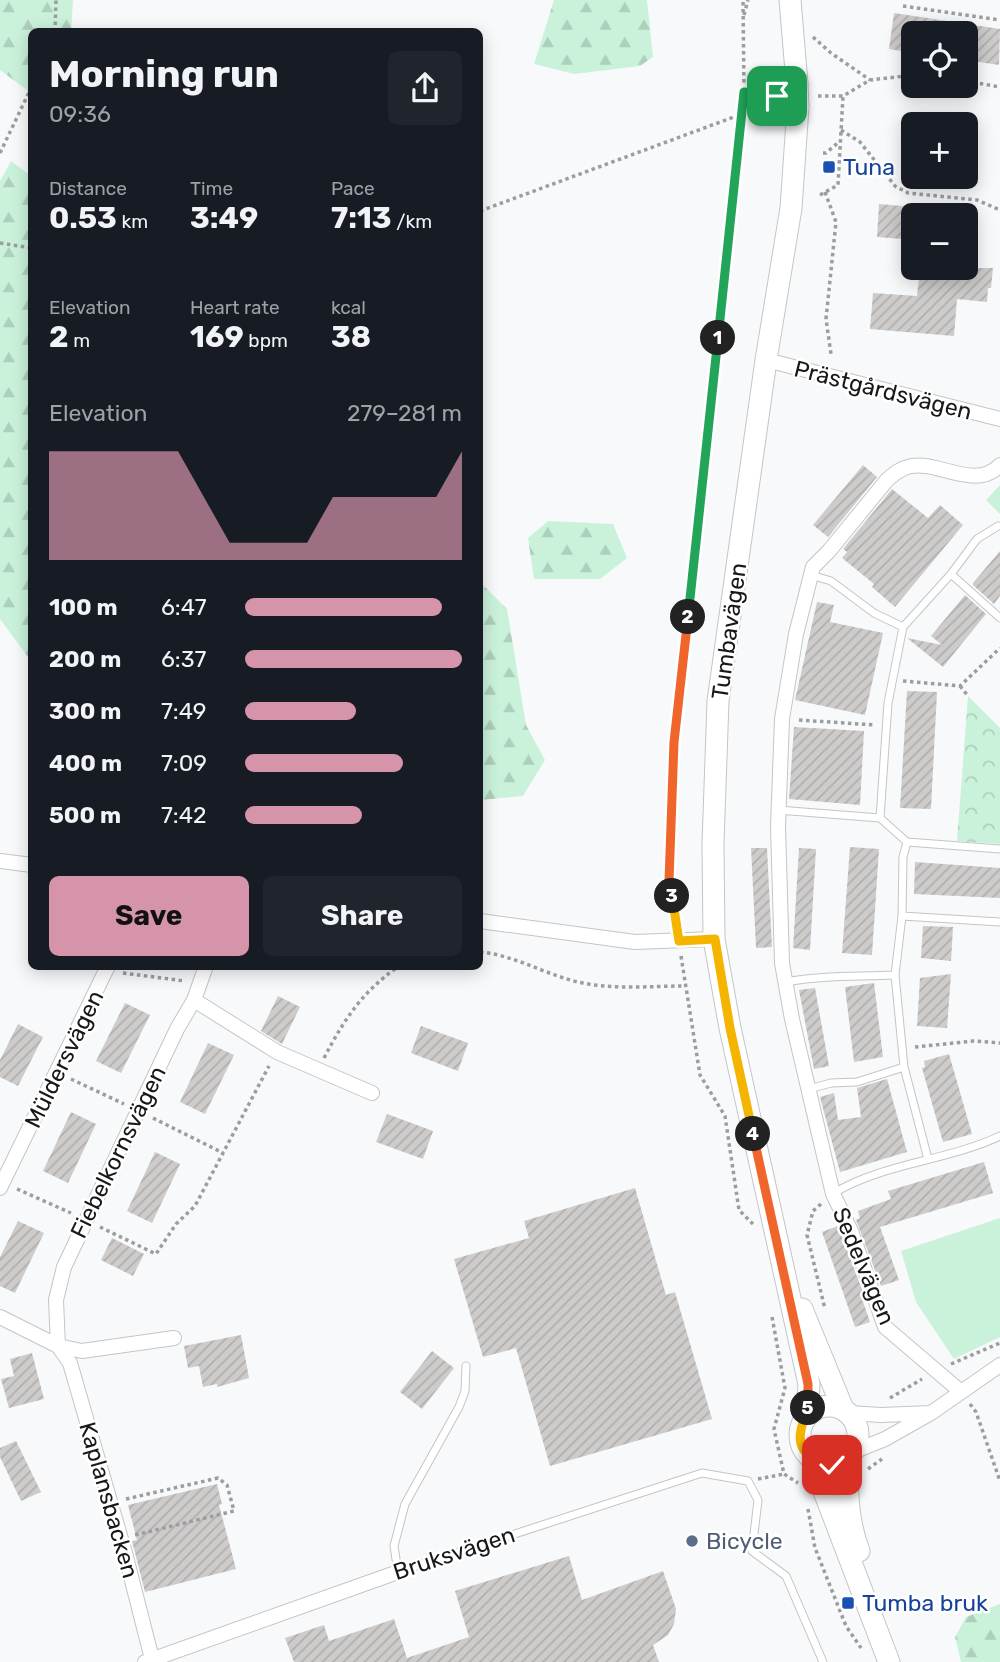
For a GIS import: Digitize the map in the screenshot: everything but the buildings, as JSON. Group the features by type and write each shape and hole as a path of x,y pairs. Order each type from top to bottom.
{"main road":[{"name":"Tumbavägen","path":"792,9 799,107 791,208 766,360 718,701 713,844 715,939 730,1028 808,1384 807,1416"},
{"name":"Tumbavägen","path":"780,1259 846,1411"},
{"path":"889,1662 812,1460 802,1446 800,1436 804,1421 823,1406 846,1411 858,1429 858,1441 847,1474 855,1540 901,1662"},
{"path":"812,1460 832,1465 852,1454"}],"street":[{"name":"Prästgårdsvägen","path":"766,360 1000,419"},
{"path":"778,810 782,719 796,634 813,567 896,472 918,466 976,476 994,471 1000,465"},
{"name":"Sedelvägen","path":"778,810 782,963 792,1020 833,1194 851,1231 885,1327 960,1391"},
{"path":"0,861 28,864"},
{"path":"483,920 635,942 715,939"},
{"name":"Müldersvägen","path":"1,1185 107,970"},
{"name":"Fiebelkornsvägen","path":"58,1346 59,1282 85,1219 177,1028 194,1000 205,970"},
{"path":"194,1000 277,1052 372,1093"},
{"path":"0,1317 58,1346 82,1351 174,1338"},
{"name":"Kaplansbacken","path":"58,1346 70,1363 111,1503 148,1660"},
{"path":"852,1454 931,1413 1000,1365"},
{"path":"846,1411 881,1415 931,1413"},
{"name":"Bruksvägen","path":"148,1660 398,1572"}],"lane":[{"path":"880,818 888,703 903,627 951,574 977,539 998,526"},
{"path":"951,574 1000,618"},
{"path":"811,575 831,581 874,613 903,627"},
{"path":"778,810 880,818 907,842 1000,849"},
{"path":"907,842 903,857 902,916 895,975 904,1067 928,1159"},
{"path":"902,916 1000,922"},
{"path":"786,982 813,977 895,975"},
{"path":"809,1089 831,1083 857,1082 904,1067"},
{"name":"Sedelvägen","path":"833,1194 849,1184 979,1146 1000,1136"},
{"path":"398,1572 394,1546 405,1504 459,1407 465,1391 467,1366"},
{"name":"Bruksvägen","path":"398,1572 702,1473 748,1480 758,1500 752,1551 786,1576 823,1662"}],"path":[{"path":"55,28 56,0"},
{"path":"743,0 744,92 674,742 669,881 700,1075 725,1116 739,1210 755,1226"},
{"path":"743,19 748,0"},
{"path":"902,6 1000,20"},
{"path":"792,9 831,52 870,80"},
{"path":"818,96 844,96 870,80 901,76"},
{"path":"978,83 1000,87"},
{"path":"744,92 777,96"},
{"path":"0,153 28,94"},
{"path":"820,195 838,185 844,96"},
{"path":"483,210 742,114"},
{"path":"841,130 860,142 895,186 908,193 977,200 1000,210"},
{"path":"823,153 840,141"},
{"path":"825,192 836,222 826,319 831,354"},
{"path":"0,243 28,247"},
{"path":"894,680 960,685 1000,648"},
{"path":"960,685 968,696"},
{"path":"782,719 887,725"},
{"path":"483,952 496,954 579,982 628,986 685,986"},
{"path":"120,970 201,983"},
{"path":"318,1069 342,1022 369,989 394,970"},
{"path":"902,1049 974,1041 1000,1043"},
{"path":"1,1185 85,1219 156,1254 176,1224 195,1206 277,1052"},
{"path":"960,1391 976,1412 1000,1482"},
{"path":"762,1478 784,1474"},
{"path":"111,1503 218,1478 227,1485 234,1511 121,1538"}],"green space":[{"path":"0,0 73,0 71,28 28,28 28,91 0,70"},
{"path":"554,0 647,0 653,57 640,66 574,74 534,64"},
{"path":"11,161 28,174 28,657 0,619 0,181"},
{"path":"1000,485 1000,514 986,500"},
{"path":"548,521 613,524 627,558 600,579 534,579 528,538"},
{"path":"483,585 507,609 526,725 545,760 523,796 483,800"},
{"path":"968,696 1000,728 1000,844 957,841"},
{"path":"1000,1218 1000,1337 954,1359 916,1302 901,1251"},
{"path":"1000,1604 1000,1662 961,1662 955,1637 966,1617"}],"place":[{"name":"Tuna","path":"829,167"},
{"name":"Bicycle","path":"692,1541"},
{"name":"Tumba bruk","path":"848,1603"}],"route":[{"path":"777,96 744,92 674,742 669,881 679,941 715,939 730,1028 808,1384 807,1416 800,1431 802,1446 812,1460 832,1465"}]}
